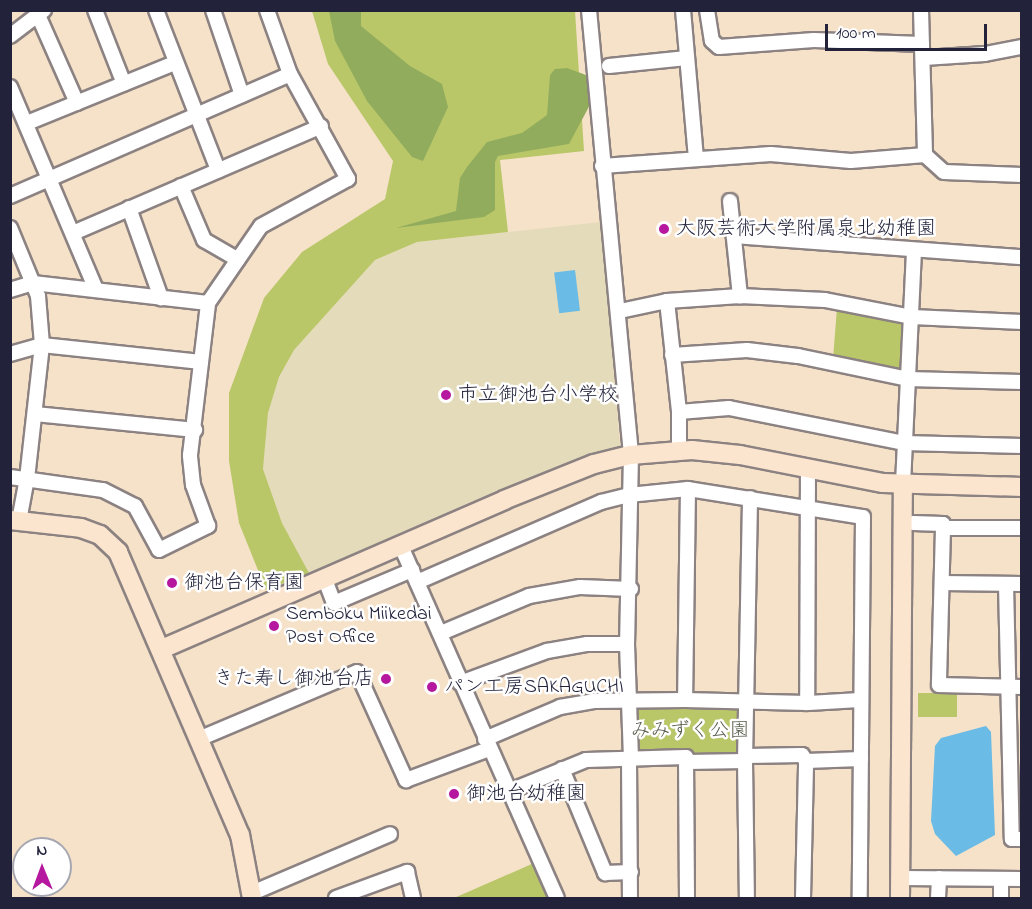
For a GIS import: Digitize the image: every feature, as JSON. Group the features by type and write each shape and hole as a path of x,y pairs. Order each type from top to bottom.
{"street":[{"path":"95,10 124,84"},
{"path":"156,10 218,170"},
{"path":"213,10 242,95"},
{"path":"10,477 103,490 135,506 159,550 208,526 193,485 190,455 195,430 208,303 261,226 348,179 321,126 290,74 267,10"},
{"path":"589,10 602,166 620,311 632,454 629,495 631,589 627,644 630,701 630,898"},
{"path":"683,10 696,158"},
{"path":"707,10 712,41 719,47 814,40 923,51 985,54 1022,47"},
{"path":"921,10 926,155 944,172 1022,175"},
{"path":"10,36 41,13 77,103"},
{"path":"609,66 687,58"},
{"path":"27,123 175,63"},
{"path":"10,195 290,74"},
{"path":"10,87 51,177 96,290"},
{"path":"73,233 321,126"},
{"path":"602,166 771,154 850,161 926,155"},
{"path":"182,186 204,240 238,260"},
{"path":"730,201 740,296"},
{"path":"129,208 161,298"},
{"path":"10,228 33,283 42,345 27,478 15,521 81,528 100,535 118,552 201,738 240,835 252,896 390,834"},
{"path":"734,236 914,251 1022,257"},
{"path":"900,898 903,484 914,251"},
{"path":"10,290 33,283 208,303"},
{"path":"620,311 667,301 740,296 825,300 912,317 1022,322"},
{"path":"667,301 679,412 679,450"},
{"path":"10,354 42,345 201,362"},
{"path":"672,355 747,350 798,356 908,379 1022,382"},
{"path":"679,412 729,408 904,443 1022,446"},
{"path":"35,414 195,430"},
{"path":"162,649 400,544 594,464 632,454 679,450 740,455 903,484 1022,487"},
{"path":"807,703 808,468"},
{"path":"685,700 688,489"},
{"path":"324,577 334,603 415,576 601,502 629,495 688,489 863,517 860,898"},
{"path":"747,898 746,759 750,498"},
{"path":"913,523 943,524 939,685 1015,687"},
{"path":"943,528 1022,528"},
{"path":"400,544 556,898"},
{"path":"942,583 1022,584"},
{"path":"1006,584 1015,687 1016,763 1012,839 1022,839"},
{"path":"441,633 529,596 580,587 631,589"},
{"path":"460,683 547,651 586,644 627,644"},
{"path":"201,738 357,672 406,780 487,744 560,707 593,701 685,700 807,703 861,700"},
{"path":"687,762 802,755 806,761 803,898"},
{"path":"510,791 586,760 686,757 687,898"},
{"path":"806,761 861,759"},
{"path":"562,769 605,873 631,872"},
{"path":"336,898 406,872 413,898"},
{"path":"901,878 1022,879"},
{"path":"938,898 939,878"},
{"path":"1001,879 1001,898"}],"shaded area":[{"name":"市立御池台小学校","path":"601,222 620,445 468,503 309,573 282,523 263,469 268,413 279,377 294,350 375,260 417,242"}],"green space":[{"path":"312,11 575,11 584,151 500,160 508,232 417,242 375,260 294,350 279,377 268,413 263,469 282,523 309,573 266,590 239,523 229,461 229,393 264,298 302,252 385,199 393,161 328,64"},
{"path":"329,11 361,11 361,26 410,66 442,84 448,107 423,161 412,157 367,101 335,41"},
{"path":"567,68 586,75 592,101 569,144 498,156 495,162 495,210 484,217 396,228 456,211 460,178 467,167 487,142 522,133 547,115 550,75 555,69"},
{"path":"837,308 902,320 900,374 833,359"},
{"path":"918,693 957,693 957,717 918,717"},
{"name":"みみずく公園","path":"635,705 746,707 745,758 634,756"},
{"path":"534,863 548,898 454,898"}],"water":[{"path":"575,270 580,311 559,313 554,273"},
{"path":"986,726 991,732 995,835 956,856 935,834 931,821 935,746 941,738"}],"place":[{"name":"大阪芸術大学附属泉北幼稚園","path":"664,229"},
{"name":"市立御池台小学校","path":"446,395"},
{"name":"御池台保育園","path":"172,583"},
{"name":"Semboku Miikedai Post Office","path":"274,626"},
{"name":"きた寿し御池台店","path":"386,679"},
{"name":"パン工房SAKAGUCHI","path":"432,687"},
{"name":"御池台幼稚園","path":"454,794"}]}
